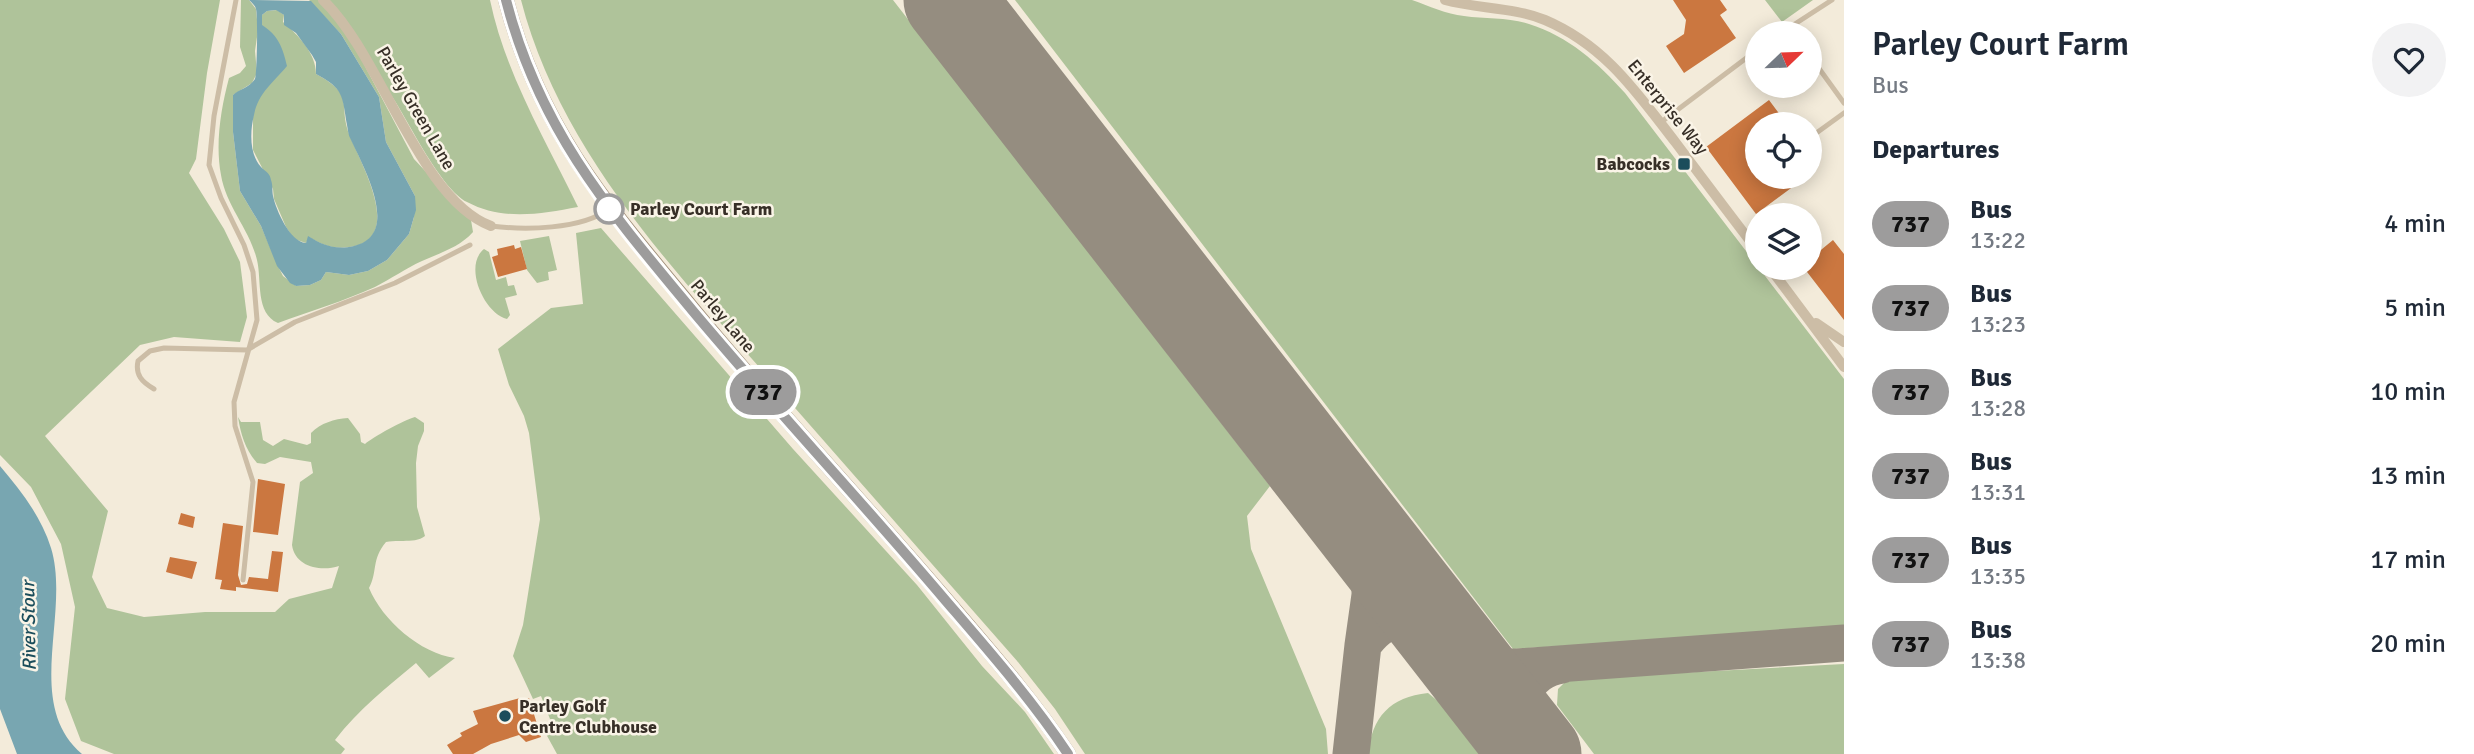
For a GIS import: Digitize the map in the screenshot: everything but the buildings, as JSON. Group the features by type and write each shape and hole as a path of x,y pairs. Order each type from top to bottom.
{"main road":[{"name":"Parley Lane","path":"506,0 531,78 553,124 609,209 713,335 1000,664 1068,754"}],"street":[{"name":"Parley Green Lane","path":"323,0 338,14 361,48 417,148 446,193 480,222 491,226"},
{"name":"Enterprise Way","path":"1445,0 1524,14 1565,30 1601,54 1625,77 1745,234"},
{"path":"1779,280 1844,367"},
{"path":"1806,315 1844,342"}],"lane":[{"path":"236,0 214,116 209,165 253,272 257,320 234,402 235,426 253,482 243,580"},
{"path":"1800,21 1832,0"},
{"path":"1660,122 1745,60"},
{"path":"1822,73 1844,103"},
{"path":"1822,129 1844,113"},
{"name":"Parley Green Lane","path":"491,226 534,228 563,224 594,219 609,209"},
{"path":"153,389 141,380 138,373 138,361 150,351 164,348 247,350 295,321 395,283 470,245"}],"green space":[{"path":"0,0 220,0 196,159 189,173 224,229 240,262 247,317 240,342 174,337 140,345 45,436 108,511 92,577 107,608 144,617 205,612 275,612 289,599 332,588 339,566 317,568 303,563 292,545 300,482 313,473 311,462 280,457 265,464 257,463 244,442 238,417 241,422 260,422 263,440 273,446 284,439 307,445 311,443 311,433 319,427 328,422 348,418 360,434 361,442 365,444 415,417 424,423 416,463 417,507 425,536 416,540 386,542 378,554 369,588 383,612 404,634 429,650 455,658 429,678 416,663 394,681 363,709 335,740 345,749 341,754 114,754 81,741 65,699 75,607 61,544 31,487 0,455"},
{"path":"241,0 249,0 256,9 258,30 255,51 257,73 252,83 233,95 233,132 240,191 261,226 283,276 296,286 310,285 321,280 326,272 349,275 368,271 387,260 409,234 414,217 415,196 386,142 379,97 341,34 309,0 318,0 336,19 357,51 414,159 471,220 473,232 468,237 363,292 278,323 271,318 261,296 254,249 228,197 219,163 220,126 229,78 240,73 246,66 240,47"},
{"path":"327,0 490,0 516,80 578,207 536,214 508,214 481,208 457,195 427,155 393,98"},
{"path":"521,0 893,0 1270,486 1247,516 1251,549 1326,729 1328,754 1085,754 1055,709 1018,662 703,303 628,210 594,161 564,110 539,57"},
{"path":"1015,0 1412,0 1457,15 1505,19 1543,29 1582,52 1625,93 1745,250 1745,280 1768,280 1844,379 1844,629 1513,649"},
{"path":"1765,0 1813,0 1783,21"},
{"path":"277,10 284,15 283,22 310,52 316,74 337,88 344,101 346,125 369,179 377,213 376,228 369,239 355,246 331,247 309,237 306,243 294,239 286,227 274,199 273,189 253,150 253,117 265,28 262,26 262,15 267,11"},
{"path":"601,228 793,449 917,585 982,666 1025,712 1054,754 557,754 546,734 550,719 541,696 533,699 513,656 523,625 540,519 529,433 509,385 498,349 551,308 583,304 576,233"},
{"path":"549,236 557,270 548,272 549,280 537,283 527,270 520,241"},
{"path":"484,249 489,252 496,280 506,277 508,286 514,285 517,295 505,298 510,315 507,319 491,308 479,288 475,266"},
{"path":"1844,664 1844,754 1594,754 1557,705 1558,689 1568,679"},
{"path":"1428,693 1439,702 1479,754 1368,754 1374,729 1385,711 1403,699"}],"water":[{"path":"249,0 311,1 341,34 379,97 386,142 415,196 416,210 409,234 387,260 368,271 349,275 326,272 321,280 310,285 296,286 290,283 277,266 261,226 240,191 233,132 233,95 250,84 256,75 257,14 255,6","holes":["276,10 284,15 284,25 296,33 316,62 316,74 332,84 340,94 349,136 370,182 377,214 375,228 368,239 354,246 330,246 308,236 306,243 295,237 277,209 270,176 254,156 251,135 256,107 263,94 287,66 279,42 262,25 262,15"]},
{"name":"River Stour","path":"0,466 23,494 51,548 56,573 52,657 55,710 65,733 82,754 17,754 0,709"}],"taxiway":[{"path":"1351,754 1370,595 1370,572 1360,526"},
{"path":"1431,619 1471,660 1496,667 1844,643"},
{"path":"1363,645 1374,632 1395,621 1415,624 1450,645"},
{"path":"1530,747 1522,720 1524,696 1537,676 1562,665"}],"runway":[{"path":"949,0 1536,754"}],"bus line":[{"name":"737","path":"506,0 531,78 553,124 609,209 713,335 1000,664 1068,754"}],"place":[{"name":"Babcocks","path":"1684,164"},
{"name":"Parley Court Farm","path":"609,209"},
{"name":"Parley Golf Centre Clubhouse","path":"505,716"}]}
